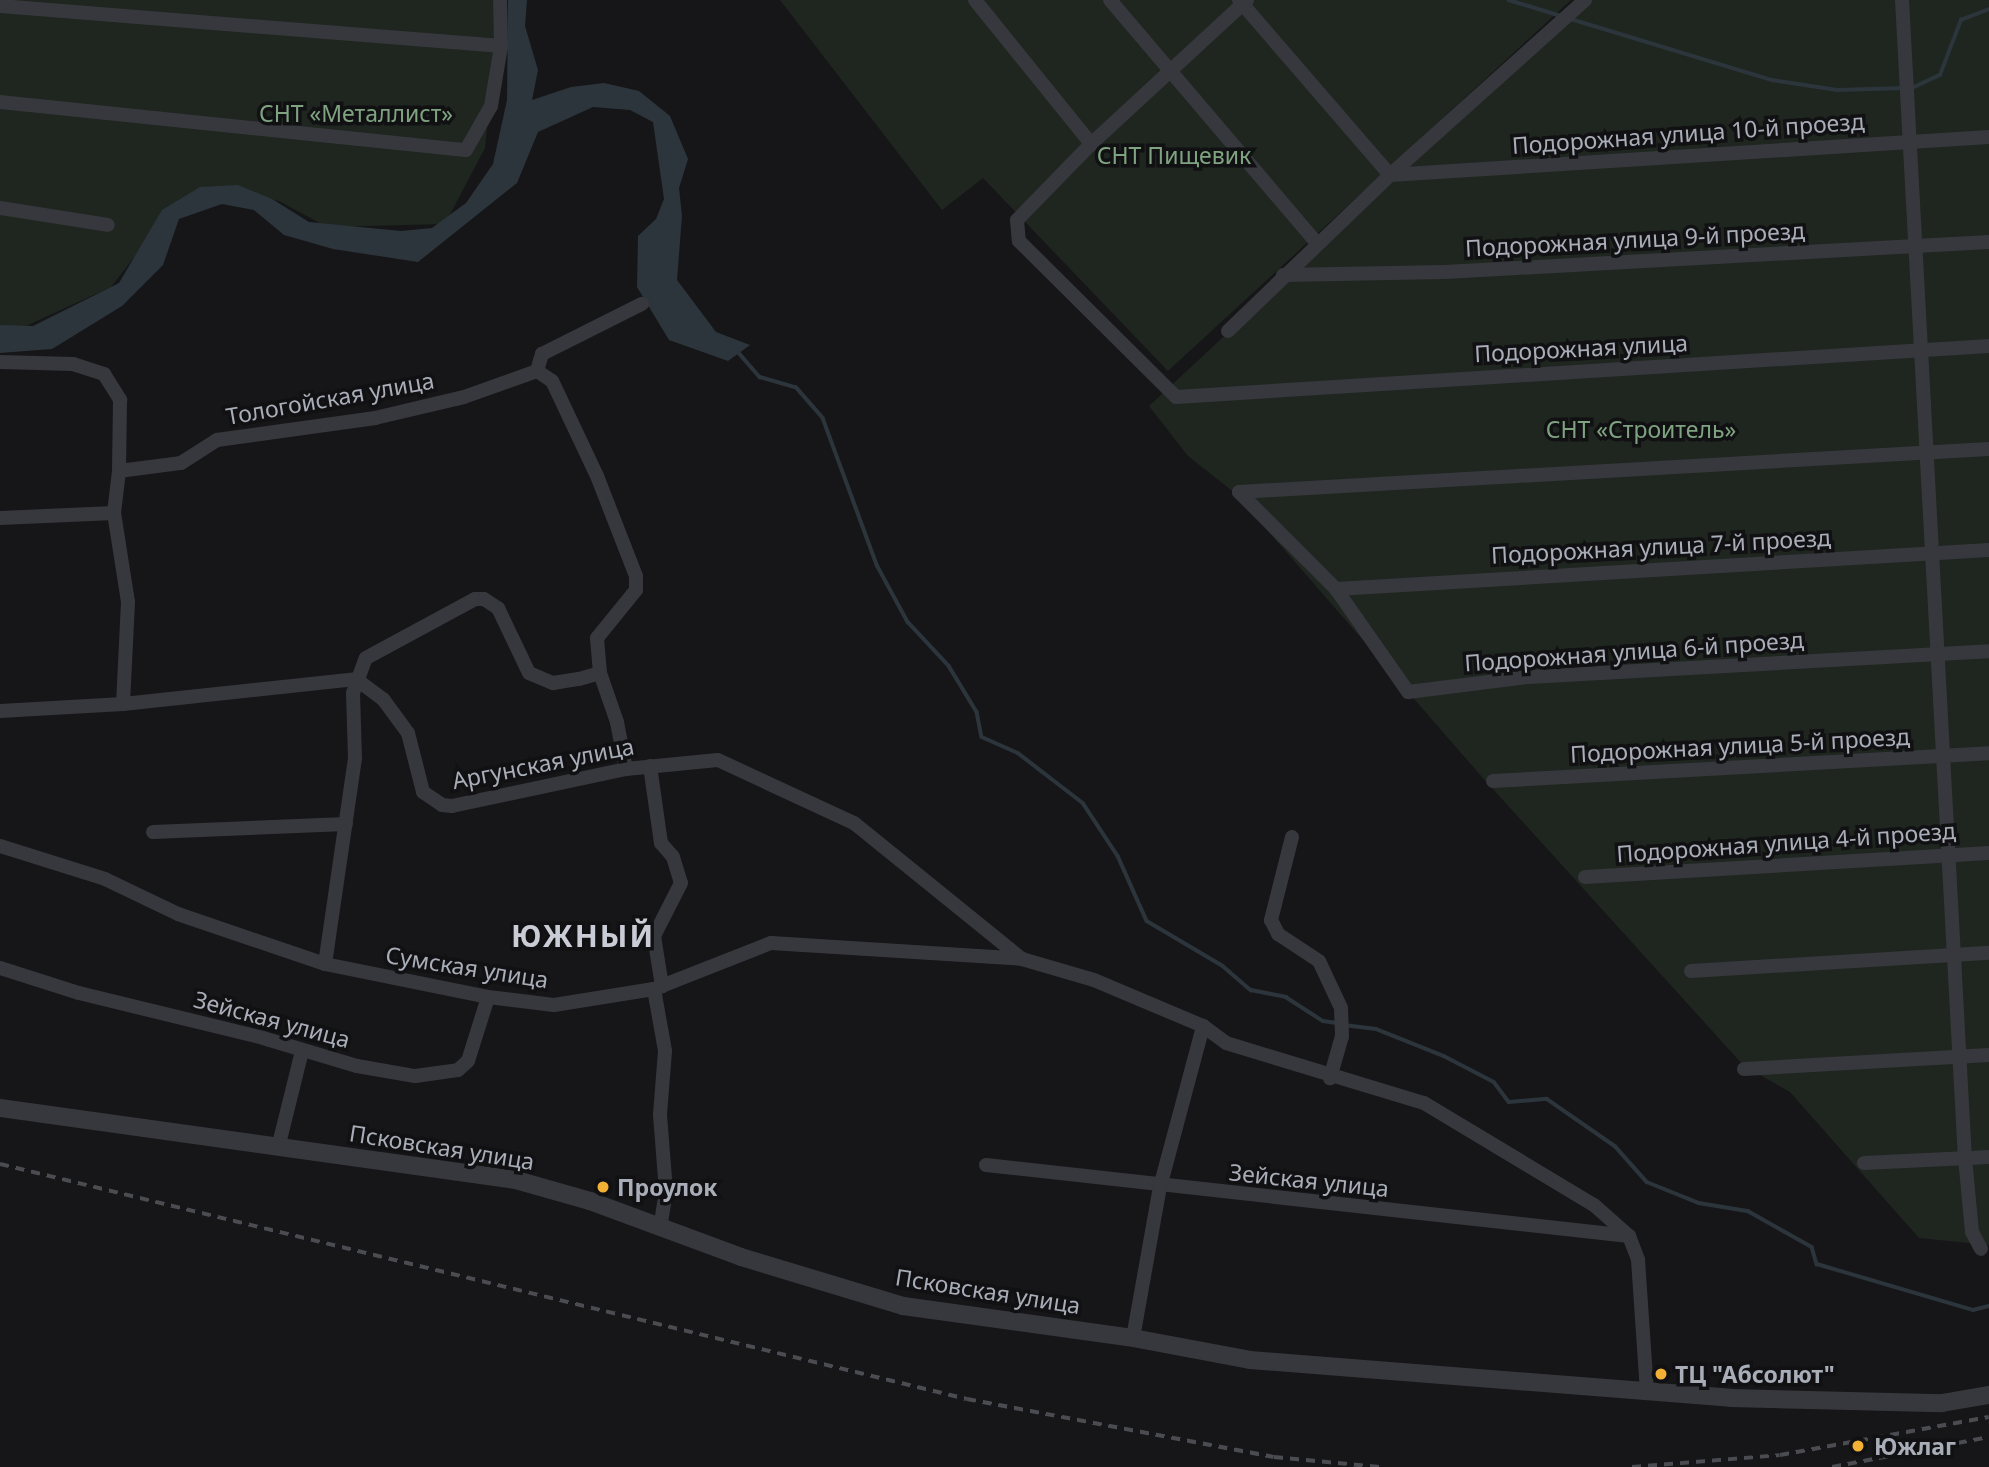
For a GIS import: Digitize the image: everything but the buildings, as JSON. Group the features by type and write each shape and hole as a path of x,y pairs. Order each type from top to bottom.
{"street":[{"path":"0,102 466,150 491,106 501,46 500,0"},
{"path":"975,0 1091,144 1172,73 1243,2 1390,175"},
{"path":"1110,0 1317,243"},
{"path":"1228,331 1283,275 1390,175 1585,0"},
{"path":"1902,0 1926,453 1941,654 1943,756 1965,1158 1972,1232 1981,1249"},
{"path":"0,6 501,46"},
{"name":"Подорожная улица 10-й проезд","path":"1390,175 1989,137"},
{"name":"Подорожная улица","path":"1091,144 1017,220 1019,241 1177,397 1989,346"},
{"path":"0,208 108,225"},
{"name":"Подорожная улица 9-й проезд","path":"1283,275 1445,272 1989,242"},
{"path":"625,769 617,722 600,673 597,638 607,621 631,601 636,576 597,476 558,393 552,381 537,371 542,354 642,304"},
{"path":"0,362 73,364 104,374 120,400 119,471 114,513 128,603 123,704"},
{"name":"Тологойская улица","path":"119,471 181,463 217,440 387,415 464,397 537,371"},
{"path":"1336,589 1239,492 1989,449"},
{"path":"0,518 114,513"},
{"name":"Подорожная улица 7-й проезд","path":"1336,589 1989,550"},
{"name":"Подорожная улица 6-й проезд","path":"1336,589 1408,692 1529,677 1989,651"},
{"path":"325,964 355,759 356,679 366,658 475,599 484,599 498,608 529,673 540,681 553,683 600,673"},
{"path":"0,711 123,704 356,679"},
{"name":"Аргунская улица","path":"356,679 383,699 408,733 424,792 442,805 625,769 718,760 854,823 1022,959"},
{"name":"Подорожная улица 5-й проезд","path":"1493,781 1989,754"},
{"path":"650,766 661,843 673,857 681,888 654,936 665,1051 660,1115 666,1191 660,1227"},
{"path":"153,832 346,824"},
{"path":"1292,837 1271,920 1279,933 1319,961 1341,1009 1342,1036 1330,1078"},
{"name":"Сумская улица","path":"0,846 82,871 178,914 325,964 488,998 554,1005 658,988 771,943 1022,959"},
{"name":"Подорожная улица 4-й проезд","path":"1585,877 1989,853"},
{"path":"1691,971 1989,953"},
{"path":"1022,959 1094,980 1203,1026 1226,1043 1330,1078 1424,1103 1594,1205 1629,1236 1638,1259 1647,1392"},
{"name":"Зейская улица","path":"0,968 79,993 302,1051 415,1076 458,1070 476,1046 488,998"},
{"path":"1133,1338 1160,1187 1203,1026"},
{"path":"278,1147 302,1051"},
{"path":"1744,1069 1989,1055"},
{"name":"Псковская улица","path":"0,1108 516,1180 660,1227 741,1257 902,1306 1133,1338 1263,1361 1647,1392 1942,1403 1989,1395"},
{"path":"1864,1163 1989,1157"},
{"name":"Зейская улица","path":"986,1165 1160,1187 1629,1236"}],"green space":[{"name":"СНТ «Металлист»","path":"0,0 499,0 485,148 445,224 327,227 279,201 218,189 153,233 111,287 28,325 0,330"},
{"name":"СНТ Пищевик","path":"780,0 1571,0 1168,371 983,178 942,210"},
{"name":"СНТ «Строитель»","path":"1586,0 1989,0 1989,1245 1919,1238 1790,1092 1744,1066 1482,777 1235,493 1188,456 1149,406"}],"shaded area":[{"path":"508,0 527,0 525,26 538,70 532,100 571,87 604,83 639,91 670,116 688,159 679,188 682,216 677,280 716,332 750,345 728,361 669,340 637,287 638,236 656,219 664,199 653,122 630,110 593,107 538,132 517,183 418,262 333,249 284,235 254,210 222,204 179,219 163,265 122,306 52,349 0,353 0,325 33,326 119,283 162,210 200,187 238,185 272,199 309,222 401,231 432,228 466,203 493,164 507,100"}],"waterway":[{"path":"1509,0 1561,16"},
{"path":"1912,88 1940,75 1961,20 1989,9"},
{"path":"1571,19 1772,80 1837,90 1904,88"},
{"path":"739,353 760,377 796,387 823,418 877,565 908,622 949,666 977,712 982,737 1018,753 1083,803 1118,856 1147,921 1223,966 1251,990 1286,997 1323,1021 1337,1023"},
{"path":"1344,1025 1376,1029 1444,1056 1494,1082 1509,1102 1547,1099 1615,1146 1647,1182 1699,1203 1748,1211 1812,1247 1817,1264 1973,1310 1989,1306"}],"railway":[{"path":"0,1164 967,1399 1274,1457 1380,1467"},
{"path":"1632,1467 1780,1455 1989,1417"},
{"path":"1832,1467 1989,1437"}],"place":[{"name":"Проулок","path":"603,1187"},
{"name":"ТЦ \"Абсолют\"","path":"1661,1374"},
{"name":"Южлаг","path":"1858,1446"}],"district":[{"name":"ЮЖНЫЙ","path":"583,936"}]}
